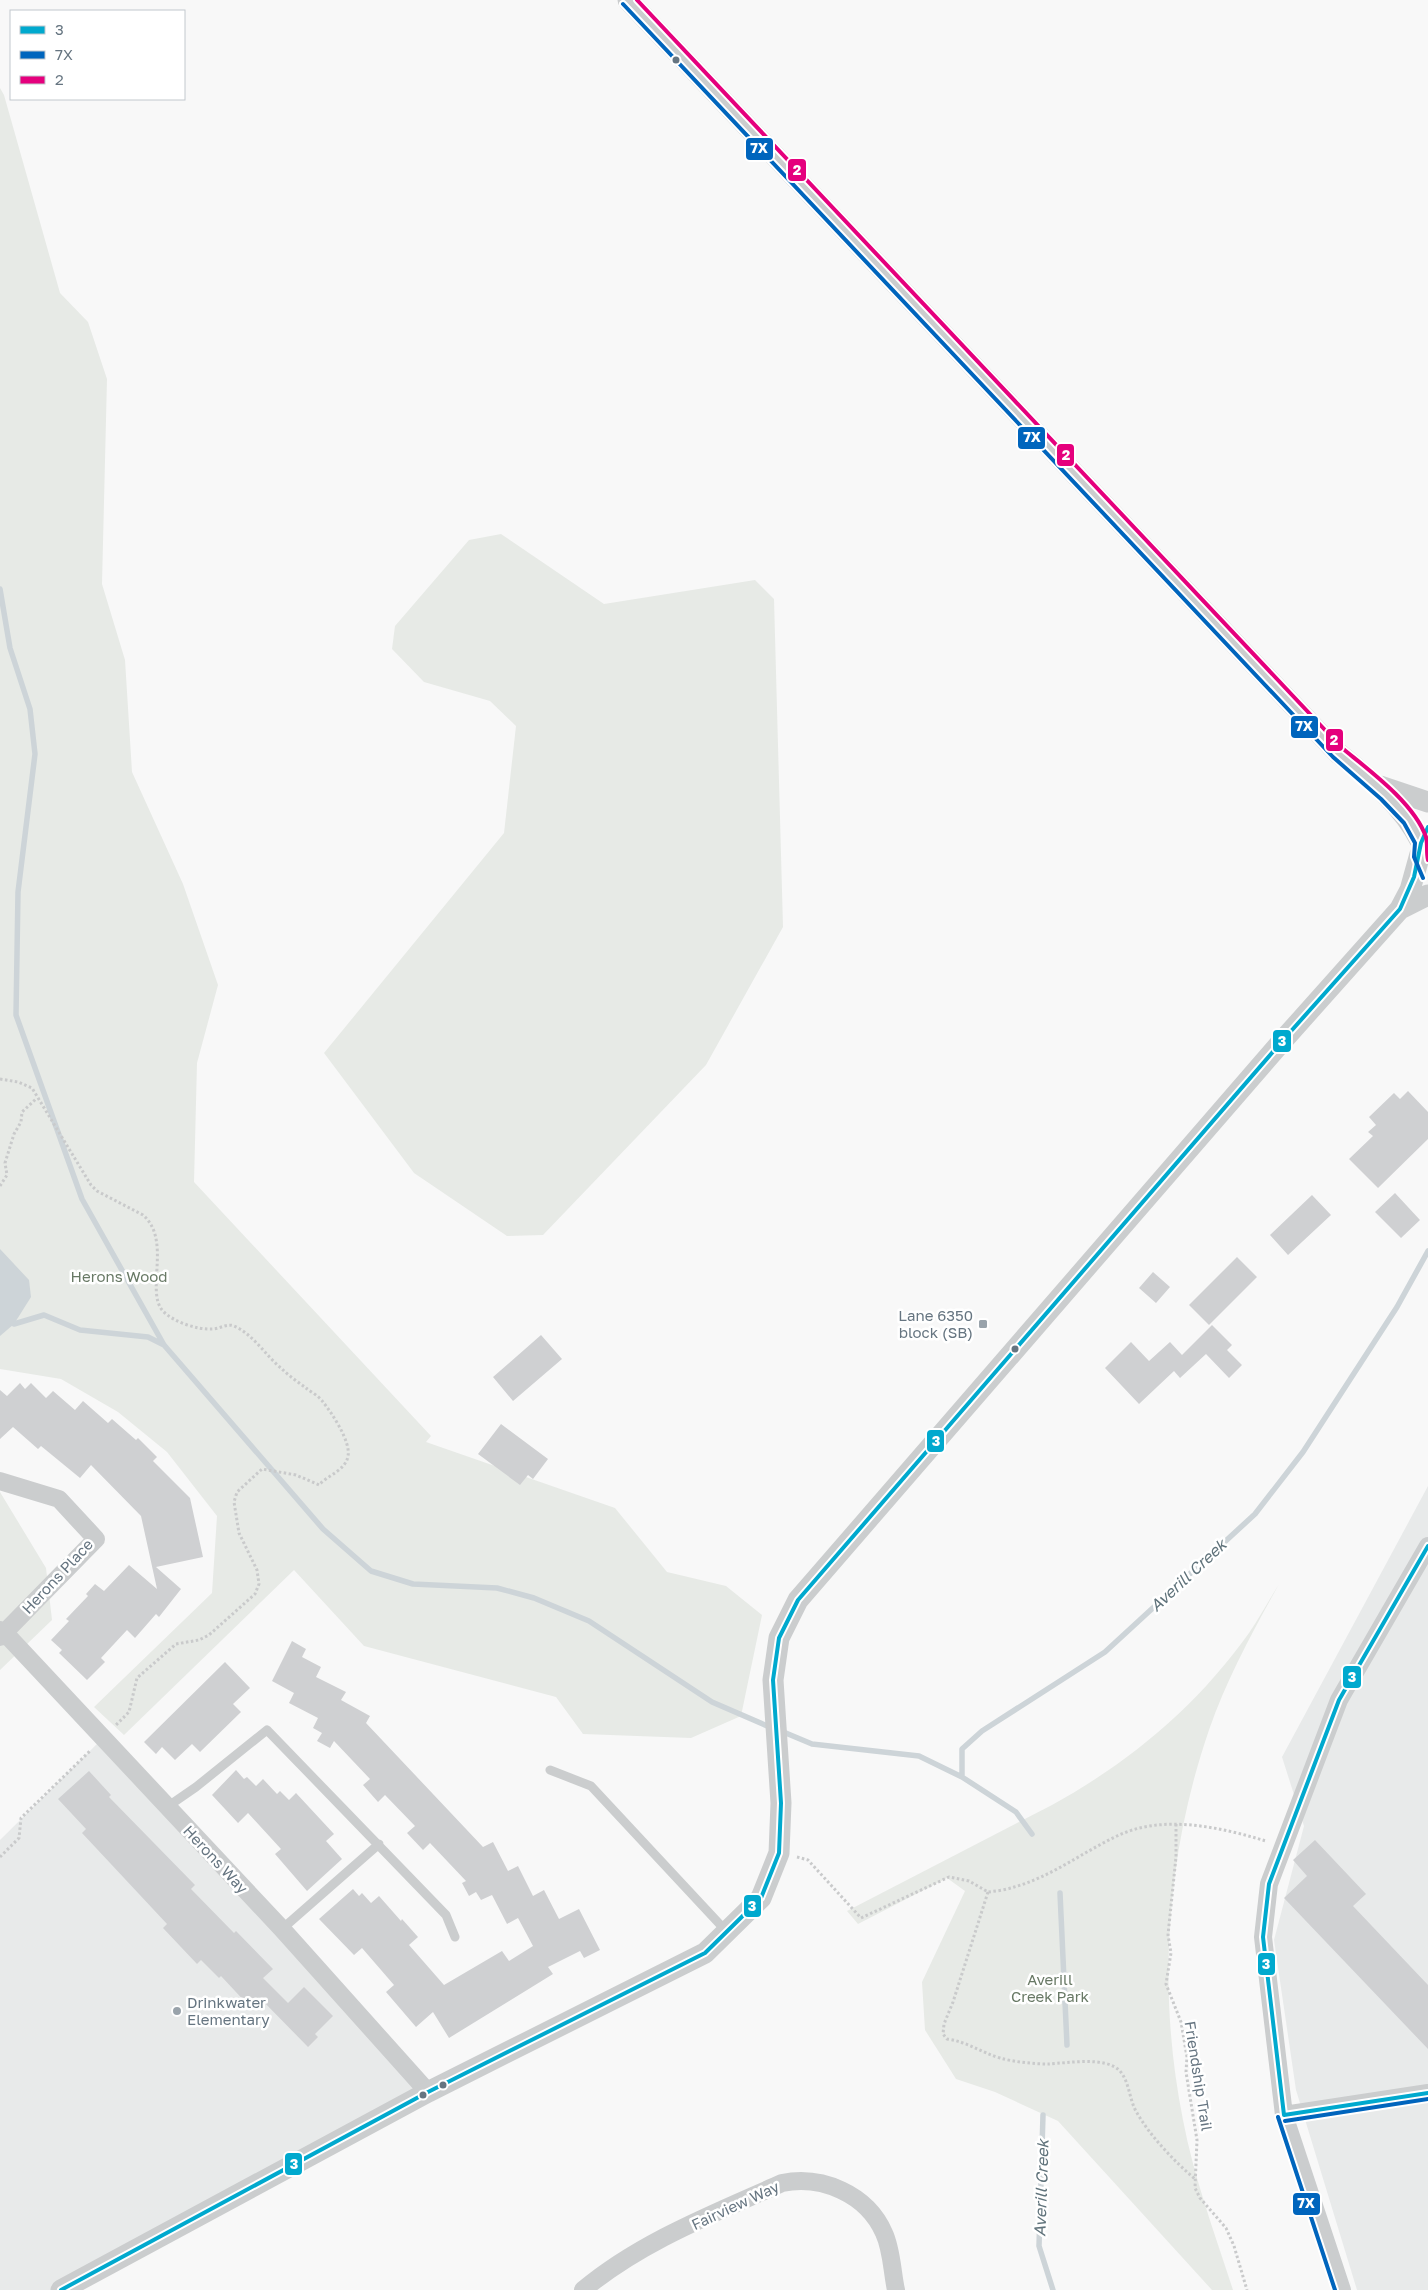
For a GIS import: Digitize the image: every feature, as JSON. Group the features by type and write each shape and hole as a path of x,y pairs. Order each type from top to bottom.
{"street":[{"path":"628,0 1338,754 1377,785 1400,810 1423,841 1428,875"},
{"path":"1377,785 1428,802"},
{"path":"62,2290 428,2092 705,1953 761,1898 779,1853 781,1803 773,1680 779,1638 798,1600 1278,1046 1400,909 1410,890 1423,841"},
{"path":"1400,909 1428,895"},
{"name":"Herons Place","path":"0,1481 59,1499 96,1539 1,1633"},
{"path":"1342,2290 1284,2115 1263,1937 1269,1884 1339,1700 1428,1546"},
{"name":"Herons Way","path":"1,1633 103,1738 282,1929 428,2092"},
{"path":"1284,2115 1428,2093"},
{"name":"Fairview Way","path":"583,2290 608,2272 665,2238 782,2182 799,2180 822,2183 847,2193 863,2204 875,2216 885,2234 896,2290"}],"lane":[{"path":"167,1806 196,1787 268,1730 380,1844 446,1915 455,1937"},
{"path":"550,1770 591,1786 727,1932"},
{"path":"282,1929 380,1844"}],"path":[{"path":"0,1079 18,1082 32,1088 91,1185 97,1191 149,1220 158,1250 158,1299 162,1310 172,1318 199,1327 213,1330 231,1325 243,1330 282,1370 322,1400 345,1437 348,1456 344,1467 326,1478 319,1485 296,1475 262,1469 244,1488 237,1492 234,1502 240,1533 257,1570 259,1584 255,1594 209,1635 199,1640 176,1644 162,1654 137,1678 129,1712"},
{"path":"0,1186 7,1175 5,1163 22,1112 37,1098"},
{"path":"0,1857 19,1838 21,1818 103,1738"},
{"path":"779,1853 808,1860 862,1918 949,1877 969,1881 988,1892 1015,1887 1066,1864 1118,1835 1146,1827 1176,1824 1224,1830 1268,1841"},
{"name":"Friendship Trail","path":"1176,1824 1176,1857 1168,1935 1171,1953 1166,1984 1181,2022 1187,2056 1186,2072 1198,2140 1195,2188 1200,2198 1226,2228 1247,2290"},
{"path":"988,1892 953,2002 944,2024 943,2034 947,2039 964,2042 978,2050 1002,2059 1048,2064 1098,2062 1119,2070 1128,2087 1136,2112 1155,2137 1195,2179"}],"shaded area":[{"path":"0,1249 29,1280 31,1297 14,1324 0,1336"},
{"path":"1428,1486 1428,2290 1357,2290 1296,2090 1274,1940 1304,1826 1282,1757"},
{"name":"Drinkwater Elementary","path":"103,1738 428,2092 61,2290 0,2290 0,1840"}],"green space":[{"name":"Herons Wood","path":"0,88 4,95 60,293 88,322 107,379 102,584 125,660 132,772 183,884 218,985 197,1063 194,1182 431,1436 426,1442 615,1508 667,1572 726,1586 762,1615 741,1716 691,1738 583,1734 556,1697 364,1646 294,1570 124,1735 94,1707 212,1593 217,1516 167,1452 118,1412 61,1379 0,1369"},
{"path":"501,534 604,604 755,580 774,599 783,927 706,1065 543,1235 507,1236 414,1173 324,1053 504,833 516,726 490,701 424,682 392,649 395,626 469,540"},
{"path":"0,1492 46,1568 52,1620 0,1670"},
{"name":"Averill Creek Park","path":"1279,1584 1232,1673 1209,1730 1194,1777 1183,1825 1170,1923 1168,1972 1170,2022 1183,2120 1199,2185 1233,2290 1212,2290 1058,2121 995,2092 956,2079 925,2030 922,1982 965,1891 947,1878 858,1924 847,1911 1052,1805 1081,1788 1135,1751 1184,1708 1229,1660 1257,1621"}],"building":[{"path":"1408,1091 1428,1112 1428,1139 1378,1188 1349,1159 1373,1136 1368,1132 1376,1125 1369,1117 1394,1093 1400,1099"},
{"path":"1395,1193 1420,1220 1401,1238 1375,1212"},
{"path":"1312,1195 1331,1215 1288,1255 1270,1235"},
{"path":"1237,1257 1257,1277 1209,1325 1189,1305"},
{"path":"1153,1272 1170,1287 1156,1303 1139,1288"},
{"path":"1212,1325 1232,1345 1227,1350 1242,1365 1229,1378 1206,1354 1180,1378 1174,1371 1139,1404 1105,1368 1131,1342 1149,1361 1170,1342 1182,1355"},
{"path":"541,1335 562,1359 513,1401 493,1377"},
{"path":"20,1383 25,1389 31,1383 46,1398 53,1391 75,1410 83,1401 108,1423 112,1419 136,1440 138,1438 157,1457 153,1461 190,1498 203,1557 156,1567 181,1589 159,1617 156,1614 135,1638 127,1630 101,1658 105,1662 87,1680 59,1653 62,1650 51,1640 69,1621 66,1619 88,1596 86,1594 95,1584 104,1591 129,1565 157,1589 141,1516 91,1465 80,1478 41,1446 38,1449 13,1427 0,1439 0,1390 7,1396"},
{"path":"501,1424 548,1459 533,1479 528,1475 520,1485 478,1454"},
{"path":"292,1641 306,1649 302,1657 321,1667 316,1677 346,1692 341,1700 370,1716 366,1723 483,1847 493,1842 508,1871 518,1866 533,1896 544,1890 559,1919 579,1909 600,1950 584,1958 580,1951 548,1967 553,1974 449,2038 433,2012 416,2027 386,1992 394,1985 362,1948 354,1955 319,1919 353,1889 359,1896 362,1893 371,1903 379,1896 401,1921 402,1919 418,1937 409,1945 444,1985 502,1951 509,1961 533,1946 518,1918 507,1924 492,1895 481,1900 476,1892 469,1896 462,1883 466,1881 430,1843 423,1850 407,1833 415,1826 385,1795 378,1802 363,1785 370,1779 334,1741 330,1748 317,1741 322,1733 313,1728 318,1718 289,1703 294,1693 272,1681"},
{"path":"225,1662 250,1688 233,1704 241,1712 200,1752 192,1744 175,1760 162,1747 156,1754 144,1742"},
{"path":"236,1770 244,1779 247,1777 256,1786 263,1779 277,1794 280,1791 289,1800 296,1793 334,1834 326,1841 342,1859 307,1891 275,1854 281,1849 248,1813 238,1823 212,1795"},
{"path":"89,1771 111,1795 109,1797 195,1885 191,1889 273,1969 263,1978 288,2003 304,1987 333,2016 315,2034 318,2037 308,2047 259,1997 249,2006 221,1976 219,1978 201,1960 197,1964 163,1928 167,1924 82,1833 86,1829 58,1799"},
{"path":"1315,1840 1366,1894 1353,1906 1428,1985 1428,2049 1284,1898 1307,1876 1293,1860"}],"waterway":[{"path":"0,589 10,648 30,709 35,754 18,892 16,1015 82,1199 164,1345 323,1529 371,1571 413,1584 497,1588 534,1598 589,1621 712,1702 772,1728"},
{"name":"Averill Creek","path":"962,1777 962,1749 982,1731 1105,1652 1255,1514 1303,1452 1397,1307 1428,1251"},
{"path":"14,1324 44,1315 80,1330 148,1337 164,1345"},
{"path":"781,1731 812,1744 919,1756 962,1777 1016,1812 1032,1834"},
{"name":"Averill Creek","path":"1060,1893 1067,2045"},
{"name":"Averill Creek","path":"1043,2115 1039,2246 1053,2290"}],"transit line":[{"name":"2","path":"637,0 1342,748 1378,777 1402,800 1420,824 1426,837 1428,860"},
{"name":"7X","path":"623,4 1333,757 1381,799 1404,823 1415,843 1414,857 1423,878"},
{"name":"3","path":"61,2290 428,2092 705,1953 761,1898 779,1853 781,1803 773,1680 779,1638 798,1600 1284,1039 1400,909 1414,877 1421,843 1428,827"},
{"name":"3","path":"1284,2115 1263,1937 1269,1884 1339,1700 1428,1546"},
{"name":"3","path":"1284,2115 1428,2093"},
{"name":"7X","path":"1285,2121 1428,2099"},
{"name":"7X","path":"1278,2117 1335,2290"}],"place":[{"name":"Lane 6350 block (SB)","path":"983,1324"},
{"name":"Drinkwater Elementary","path":"177,2011"}]}
